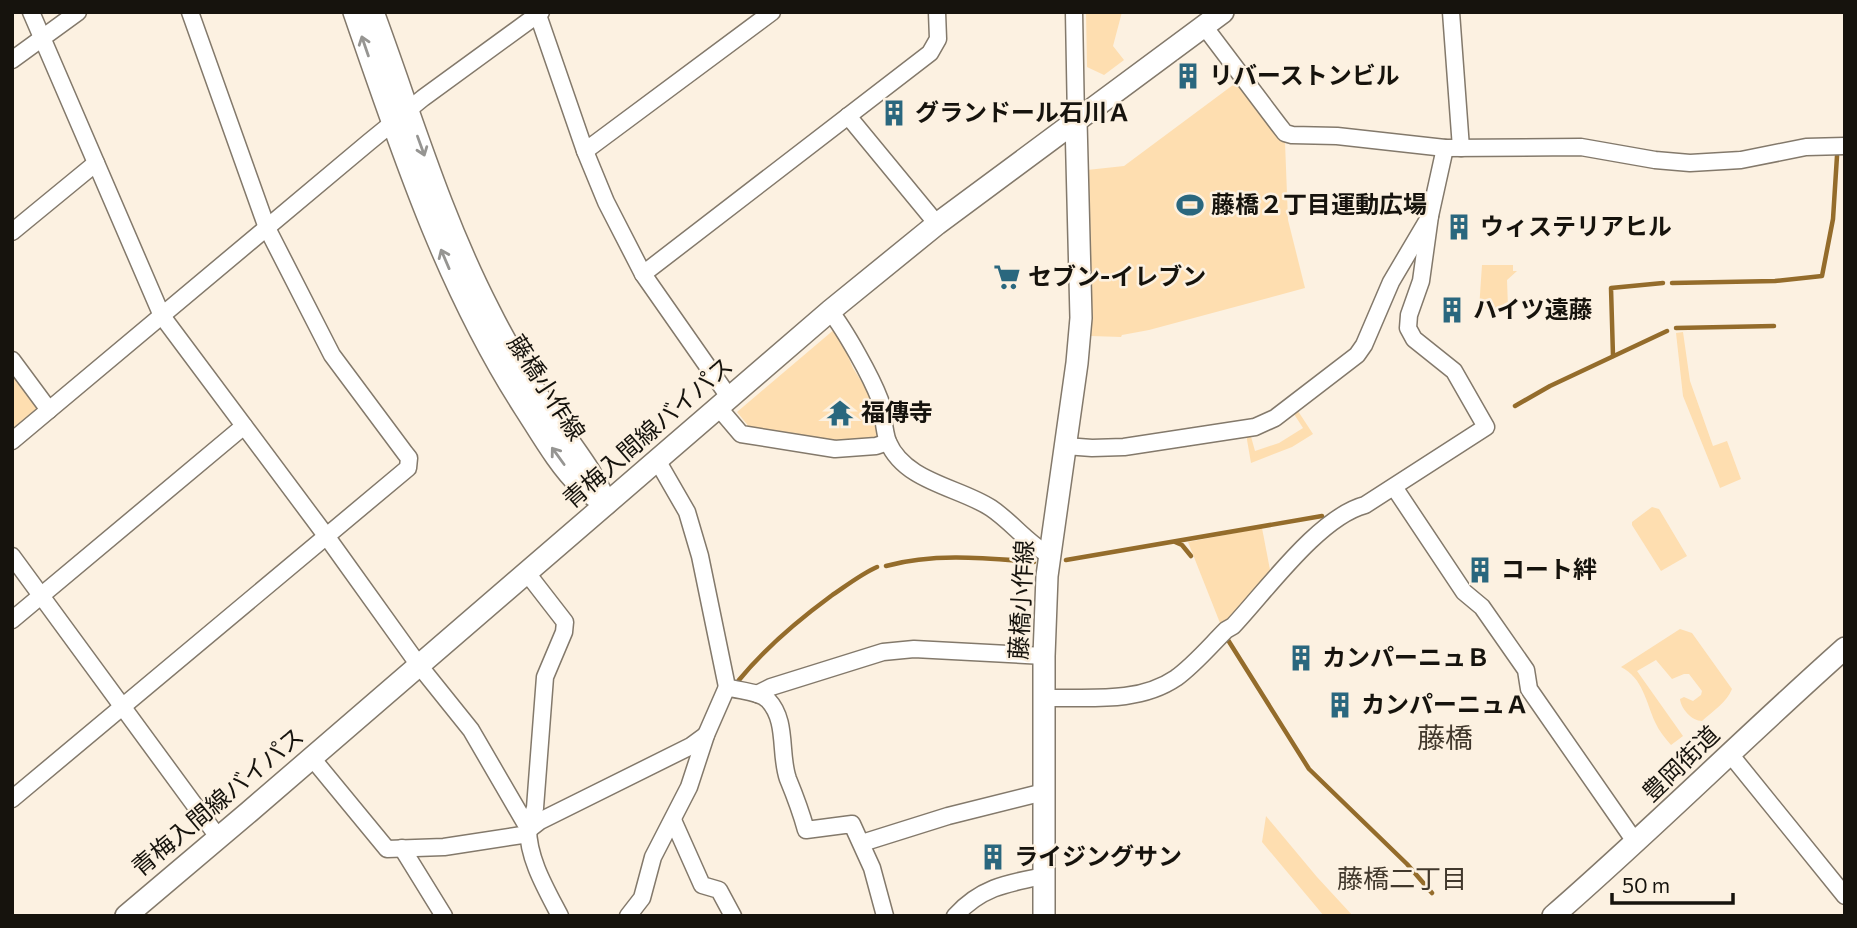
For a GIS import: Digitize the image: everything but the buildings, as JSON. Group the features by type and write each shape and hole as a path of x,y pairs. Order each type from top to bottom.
{"main road":[{"name":"藤橋小作線","path":"354,12 488,309 554,421 593,474 606,504"},
{"name":"藤橋小作線","path":"373,12 400,117"},
{"name":"青梅入間線バイパス","path":"126,916 830,311 937,224 1223,12"},
{"name":"藤橋小作線","path":"1044,916 1044,656 1049,555 1081,318 1076,121"},
{"name":"豊岡街道","path":"1553,916 1636,843 1845,648"}],"street":[{"path":"31,12 162,316 418,664 471,730 528,828"},
{"path":"12,60 78,12"},
{"path":"12,799 408,468 408,458 332,355 267,228 190,12"},
{"path":"585,151 772,12"},
{"path":"643,274 934,48 937,39 937,12"},
{"path":"1074,12 1076,121"},
{"path":"1044,698 1111,697 1152,690 1174,680 1233,626 1327,525 1340,515 1365,505 1486,427 1454,371 1414,339 1408,328 1409,315 1421,281 1430,216 1453,148 1451,12"},
{"path":"12,441 400,117 539,13 585,151 606,202 643,274 724,402 741,434 835,449 876,446 888,442"},
{"path":"1204,26 1285,132 1292,135 1337,136 1453,148 1581,147 1655,160 1704,163 1741,160 1806,147 1845,146"},
{"path":"849,116 937,224"},
{"path":"12,232 96,163"},
{"path":"1065,446 1109,448 1143,445 1244,430 1275,418 1361,349 1391,282 1430,216"},
{"path":"830,311 879,398 888,442 903,463 988,507 1010,522 1035,547 1049,555"},
{"path":"12,360 49,410"},
{"path":"12,620 244,426"},
{"path":"628,916 642,898 653,857 689,788 706,736 727,687 700,556 687,512 657,460"},
{"path":"1394,487 1464,592 1482,607 1526,670 1529,689 1636,843"},
{"path":"12,556 218,837"},
{"path":"527,573 565,622 564,632 545,677 535,808 528,828 528,839 538,872 560,916"},
{"path":"757,694 771,687 883,652 914,649 1044,656"},
{"path":"727,687 767,699 783,736 788,778 794,788 806,830 852,824 872,868 886,916"},
{"path":"312,758 387,849 444,846 522,835 528,828 706,736"},
{"path":"1730,754 1845,896"},
{"path":"862,843 948,816 1044,793"},
{"path":"673,820 702,885 719,890 733,916"},
{"path":"402,848 444,916"},
{"path":"955,916 979,895 999,885 1044,876"}],"shaded area":[{"path":"1086,12 1122,12 1113,46 1124,60 1104,75 1087,67"},
{"name":"藤橋２丁目運動広場","path":"1237,82 1285,142 1288,220 1305,288 1121,337 1091,336 1087,170 1124,166"},
{"path":"1482,265 1513,265 1513,271 1517,271 1507,280 1508,307 1479,309"},
{"path":"836,328 853,368 873,400 880,441 834,443 750,428 737,412"},
{"path":"1683,332 1690,381 1713,446 1727,441 1741,479 1720,488 1683,396 1676,333"},
{"path":"12,368 37,402 36,409 12,429"},
{"path":"1296,408 1313,434 1292,447 1251,463 1246,434 1250,433 1255,451 1279,443 1303,428 1292,411"},
{"path":"1652,507 1659,509 1687,556 1661,571 1632,525 1632,522"},
{"path":"1262,528 1271,575 1222,628 1188,542"},
{"path":"1680,629 1692,633 1732,689 1727,698 1702,721 1694,719 1682,707 1680,699 1684,697 1693,701 1702,691 1689,674 1672,679 1656,660 1637,671 1683,736 1671,745 1657,725 1639,684 1621,667"},
{"path":"1266,816 1353,916 1324,916 1262,842"}],"waterway":[{"path":"1672,283 1775,281 1822,276 1833,219 1837,156"},
{"path":"1613,356 1611,288 1663,283"},
{"path":"1676,328 1774,326"},
{"path":"1515,406 1550,386 1667,331"},
{"path":"1066,560 1322,516"},
{"path":"1175,542 1182,545 1191,556"},
{"path":"886,566 941,558 1034,562"},
{"path":"739,680 760,656 794,625 831,596 877,567"},
{"path":"1228,640 1309,769 1407,864 1432,893"}],"place":[{"name":"リバーストンビル","path":"1188,76"},
{"name":"グランドール石川Ａ","path":"894,113"},
{"name":"藤橋２丁目運動広場","path":"1190,205"},
{"name":"ウィステリアヒル","path":"1459,227"},
{"name":"セブン-イレブン","path":"1007,277"},
{"name":"ハイツ遠藤","path":"1452,310"},
{"name":"福傳寺","path":"840,413"},
{"name":"コート絆","path":"1480,570"},
{"name":"カンパーニュＢ","path":"1301,658"},
{"name":"カンパーニュＡ","path":"1340,705"},
{"name":"ライジングサン","path":"993,857"}],"district":[{"name":"藤橋","path":"1445,738"},
{"name":"藤橋二丁目","path":"1402,879"}]}
